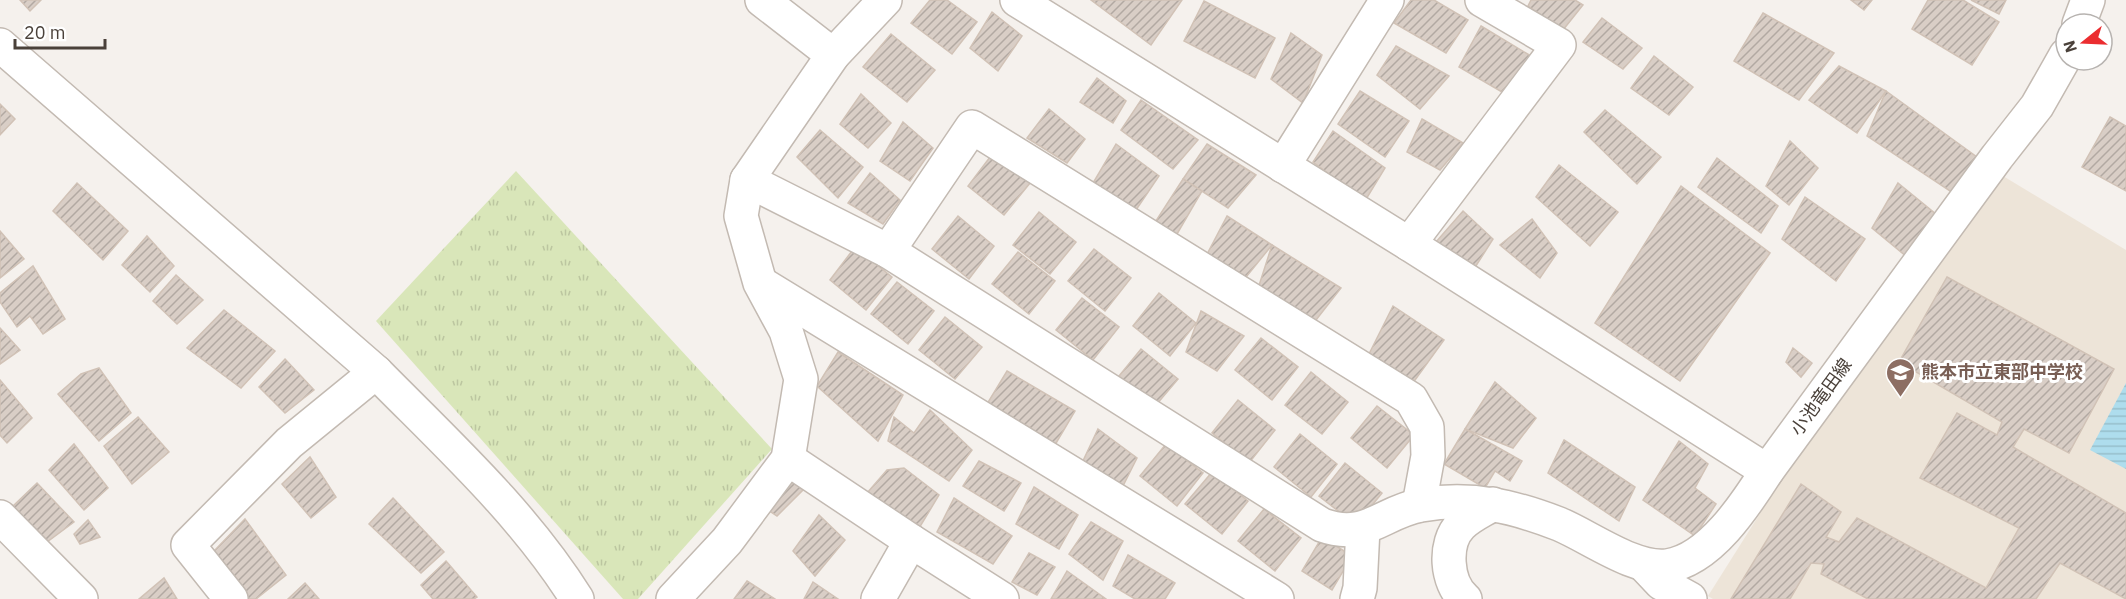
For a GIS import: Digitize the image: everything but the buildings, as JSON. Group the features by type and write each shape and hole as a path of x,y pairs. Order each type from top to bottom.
{"street":[{"path":"762,0 833,55"},
{"path":"673,599 727,541 788,459 801,379 786,331 760,283 741,216 747,180 833,55 885,0"},
{"path":"1017,0 1409,244 1767,471"},
{"path":"1283,166 1387,0"},
{"path":"1409,244 1558,45 1482,0"},
{"path":"0,45 376,372 496,494 556,566 577,599"},
{"name":"小池竜田線","path":"1363,528 1419,505 1454,502 1493,504 1559,524 1644,565 1668,566 1695,555 1729,525 1743,509 1767,471 1990,166 2037,106 2056,72"},
{"path":"888,250 972,127 1411,399 1427,427 1428,456 1419,505"},
{"path":"747,180 888,250 1322,525 1337,530 1363,528 1360,588 1357,599"},
{"path":"760,283 1277,599"},
{"path":"231,599 188,544 289,443 376,372"},
{"path":"788,459 1002,599"},
{"path":"1465,599 1460,595 1450,576 1449,559 1452,538 1459,526 1493,504"},
{"path":"0,517 81,599"},
{"path":"878,599 911,541"},
{"path":"1644,565 1661,583 1690,599"}],"shaded area":[{"path":"2003,176 2126,250 2126,599 1713,599 1708,596 1783,477"}],"green space":[{"path":"516,171 772,449 638,599 623,599 376,321"}],"water":[{"path":"2126,383 2126,469 2090,450"}],"place":[{"name":"熊本市立東部中学校","path":"1900,398"}]}
